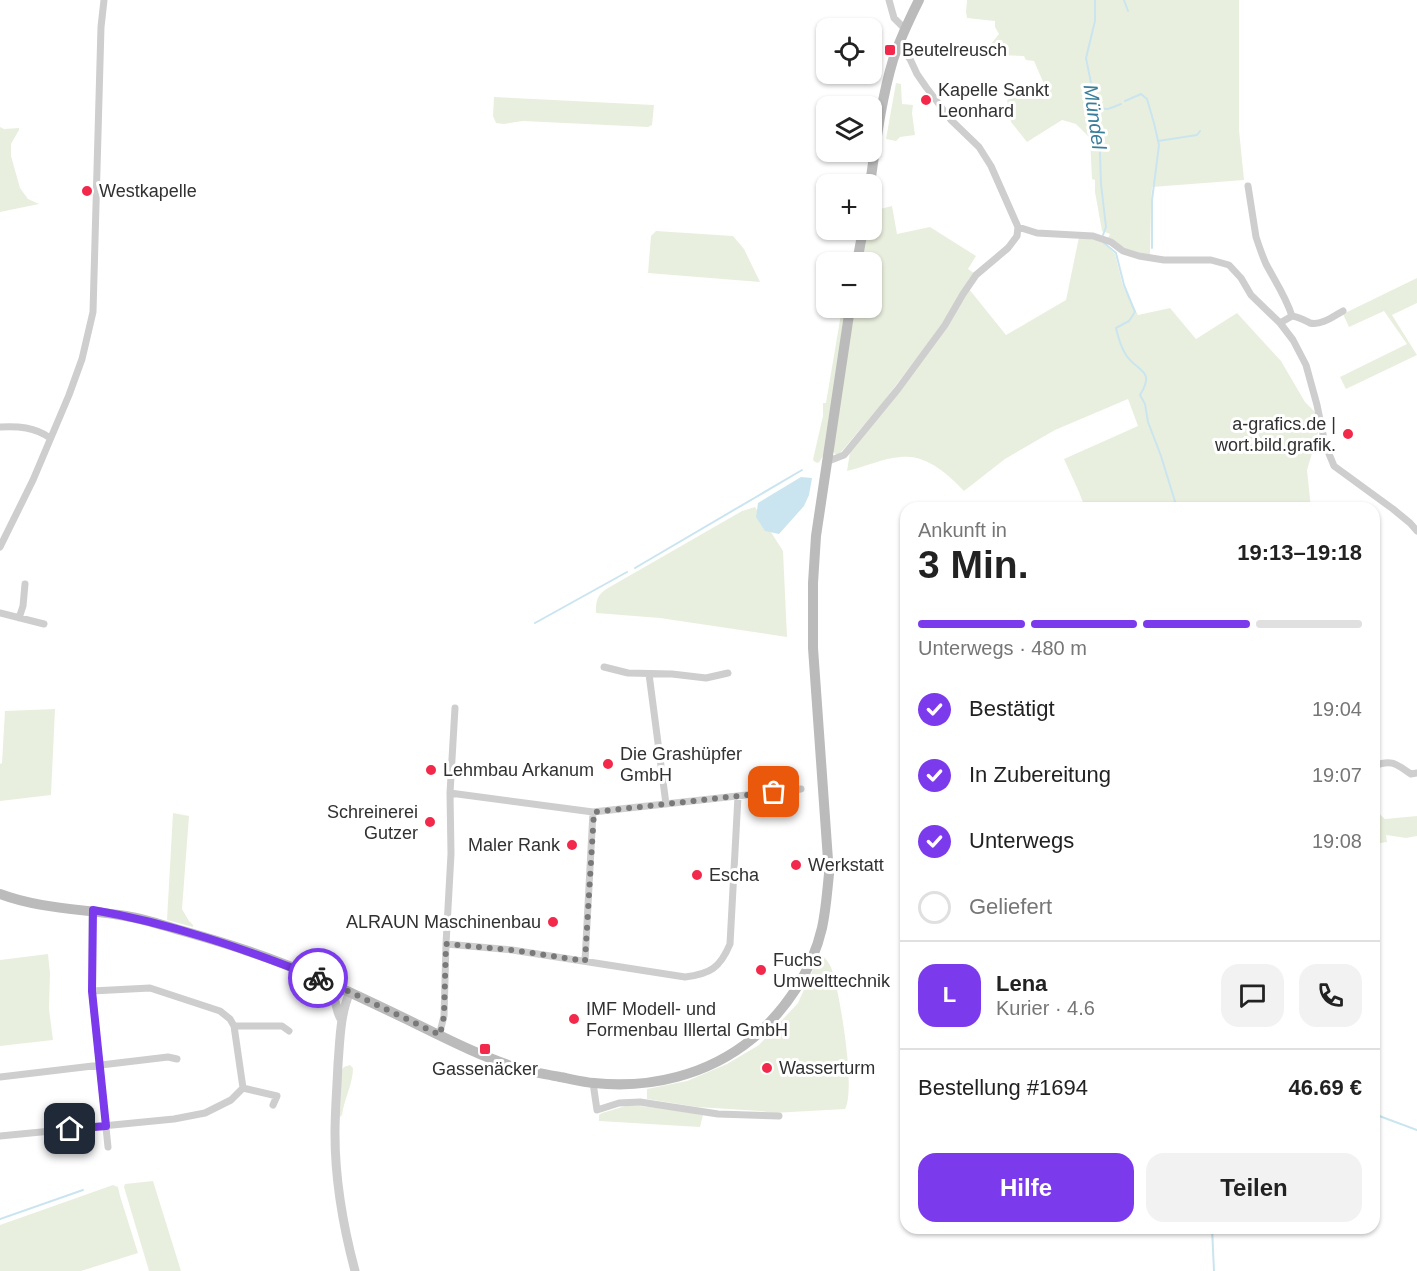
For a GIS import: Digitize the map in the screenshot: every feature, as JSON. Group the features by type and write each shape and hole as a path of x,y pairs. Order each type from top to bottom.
{"main road":[{"path":"872,174 886,89 897,48 919,0"},
{"path":"0,894 40,905 93,910 130,917 234,946 320,979 472,1051 519,1069 593,1083 635,1084 688,1074 714,1063 742,1046 772,1020 787,1003 816,949 826,908 829,874 813,648 813,614 816,536 848,318"}],"street":[{"path":"0,548 33,480 65,404 82,359 93,312 101,27 104,0"},
{"path":"889,0 894,18 905,29"},
{"path":"826,462 844,455 898,389 945,325 976,275 1008,248 1017,236 1018,227 991,166 979,147 951,120 917,74 905,52 897,48"},
{"path":"1248,186 1256,237 1292,316"},
{"path":"1018,227 1037,233 1094,236 1110,242 1123,251 1139,256 1164,260 1211,260 1229,266 1241,278 1251,295 1280,323 1293,340 1306,365 1325,444 1334,466 1393,509 1417,531"},
{"path":"1280,323 1292,316 1318,324 1343,311"},
{"path":"0,428 28,428 42,432 50,438"},
{"path":"19,618 23,606 24,584"},
{"path":"0,613 44,624"},
{"path":"604,667 627,674 672,674 706,678 728,673"},
{"path":"649,674 666,804"},
{"path":"440,1035 444,1016 451,854 450,793 455,708"},
{"path":"1380,764 1394,763 1412,774 1417,773"},
{"path":"450,793 594,812 801,789"},
{"path":"446,944 512,950 685,977 701,975 713,970 724,958 730,944 738,796"},
{"path":"585,961 594,812"},
{"path":"93,910 92,991 108,1147"},
{"path":"320,979 330,990 338,1015 342,1020"},
{"path":"92,991 150,988 220,1011 230,1019 234,1026 243,1088"},
{"path":"350,992 344,1004 342,1020 335,1119 341,1210 355,1271"},
{"path":"234,1026 282,1026 289,1031"},
{"path":"0,1077 168,1057 177,1059"},
{"path":"593,1083 597,1110 619,1103 640,1102 718,1114 779,1116"},
{"path":"243,1088 277,1096 273,1105"},
{"path":"0,1136 174,1119 205,1113 231,1100 243,1088"}],"green space":[{"path":"967,0 1239,0 1239,130 1244,180 1152,187 1150,255 1128,250 1108,238 1110,234 1102,231 1095,180 1092,179 1090,138 1076,124 1062,120 1027,142 1011,122 1007,100 1044,84 1034,61 1026,60 1024,56 998,55 991,44 999,34 995,21 967,18"},
{"path":"896,83 901,84 902,104 913,105 915,135 900,137 896,141 886,139"},
{"path":"494,97 654,105 652,125 648,127 523,121 496,123 493,116"},
{"path":"0,127 19,128 11,144 11,156 20,188 28,199 39,204 0,212"},
{"path":"892,206 897,234 930,227 976,256 968,269 974,273 943,322 884,401 842,451 835,454 833,451 853,318 882,318 882,252 863,252 864,240 882,240 882,208"},
{"path":"656,231 733,236 744,249 760,282 648,273 651,236"},
{"path":"1079,237 1101,241 1115,254 1123,286 1138,315 1170,308 1196,339 1237,313 1281,361 1305,402 1316,413 1318,433 1307,470 1310,502 1083,502 1064,459 1138,426 1128,399 1055,430 1005,459 964,491 936,466 910,457 888,459 847,471 850,452 969,289 1006,335 1066,300"},
{"path":"1417,278 1417,303 1392,315 1417,355 1346,389 1340,377 1407,344 1384,311 1349,327 1343,314"},
{"path":"840,318 845,318 824,454 818,463 813,460 823,416 823,403 826,403"},
{"path":"755,507 783,551 787,637 660,618 596,613 598,598 608,588 742,511"},
{"path":"55,709 51,795 0,801 0,764 2,763 5,711"},
{"path":"173,813 189,816 182,909 193,927 167,920"},
{"path":"1380,814 1385,819 1417,816 1417,836 1406,838 1386,835 1387,842 1380,843"},
{"path":"48,954 49,1009 53,1040 0,1046 0,960"},
{"path":"819,956 825,958 832,968 843,1020 849,1083 845,1109 773,1113 697,1107 647,1099 647,1089 687,1081 727,1064 759,1045 798,1003"},
{"path":"350,1065 353,1068 352,1080 340,1117 341,1071"},
{"path":"629,1105 703,1115 700,1127 599,1121 599,1115 602,1113"},
{"path":"153,1181 181,1271 149,1271 124,1187 125,1184"},
{"path":"113,1185 118,1187 138,1253 81,1271 0,1271 0,1225"}],"water":[{"path":"801,477 812,478 804,506 779,534 765,531 756,517 758,503"}],"waterway":[{"name":"Mündel","path":"1095,0 1095,21 1086,58 1099,123 1101,184 1106,227 1103,235"},
{"path":"1124,0 1128,11"},
{"path":"1125,101 1141,94 1147,99 1159,145 1152,200 1152,248"},
{"path":"1096,108 1108,109 1121,104"},
{"path":"1158,141 1197,135 1200,131"},
{"path":"1104,243 1116,253 1124,285 1135,312 1129,321 1116,328 1126,355 1146,375 1140,395 1145,404 1148,422 1175,502"},
{"path":"635,568 802,470"},
{"path":"535,623 627,572"},
{"path":"1380,1116 1417,1130"},
{"path":"0,1219 83,1190"},
{"path":"1212,1234 1214,1271"}],"way so far":[{"path":"318,978 440,1035 444,1016 446,944 512,950 585,961 594,812 774,792"}],"place":[{"name":"Beutelreusch","path":"890,50"},
{"name":"Kapelle Sankt Leonhard","path":"926,100"},
{"name":"Westkapelle","path":"87,191"},
{"name":"a-grafics.de | wort.bild.grafik.","path":"1348,434"},
{"name":"Die Grashüpfer GmbH","path":"608,764"},
{"name":"Lehmbau Arkanum","path":"431,770"},
{"name":"Schreinerei Gutzer","path":"430,822"},
{"name":"Maler Rank","path":"572,845"},
{"name":"Werkstatt","path":"796,865"},
{"name":"Escha","path":"697,875"},
{"name":"ALRAUN Maschinenbau","path":"553,922"},
{"name":"Fuchs Umwelttechnik","path":"761,970"},
{"name":"IMF Modell- und Formenbau Illertal GmbH","path":"574,1019"},
{"name":"Gassenäcker","path":"485,1049"},
{"name":"Wasserturm","path":"767,1068"}],"route":[{"path":"70,1129 106,1126 92,991 93,910 165,926 245,950 318,978"}]}
